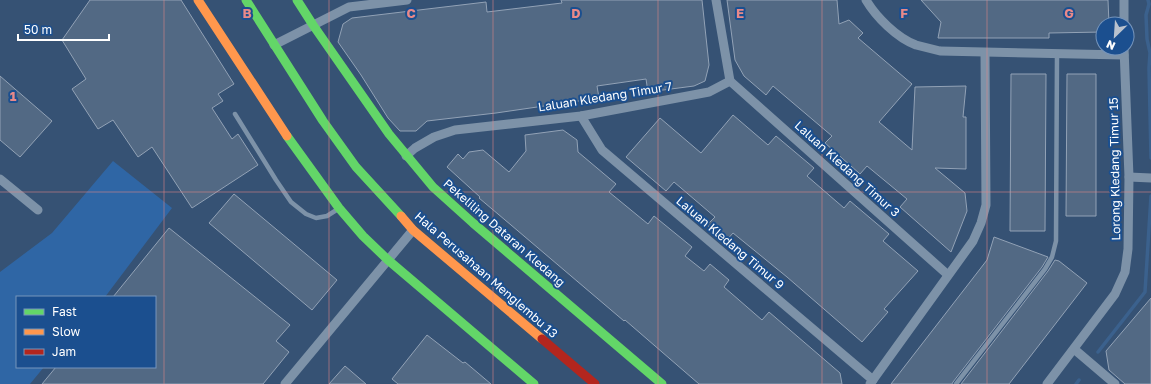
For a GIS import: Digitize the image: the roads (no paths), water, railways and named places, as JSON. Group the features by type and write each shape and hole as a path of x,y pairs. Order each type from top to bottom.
{"street":[{"path":"198,0 299,153 339,208 363,236 388,260 534,384"},
{"name":"Hala Perusahaan Menglembu 13","path":"246,0 323,121 356,166 413,230 595,384"},
{"name":"Pekeliling Dataran Kledang","path":"297,0 389,134 433,187 662,384"},
{"path":"274,45 349,7 407,0"},
{"path":"716,0 730,81"},
{"path":"866,0 872,10 892,30 915,44 940,51 1057,54 1095,53"},
{"path":"1124,0 1124,16"},
{"path":"871,382 973,241 982,223 986,205 985,53"},
{"name":"Lorong Kledang Timur 15","path":"1047,384 1115,294 1125,272 1128,249 1129,177 1124,56"},
{"name":"Laluan Kledang Timur 7","path":"406,156 415,148 434,137 455,130 581,116 709,92 730,81"},
{"name":"Laluan Kledang Timur 3","path":"730,81 948,275"},
{"name":"Laluan Kledang Timur 9","path":"581,116 602,150 871,382"},
{"path":"1129,177 1151,178"},
{"path":"0,179 38,210"},
{"path":"285,384 413,230"},
{"path":"1074,350 1115,384"}],"lane":[{"path":"956,384 1045,269 1052,257 1056,241 1057,54"},
{"path":"235,114 291,202 306,214 316,218 327,216 339,208"}],"waterway":[{"path":"1148,0 1149,4 1146,15 1147,39 1150,53 1151,158"},
{"path":"1098,352 1145,292 1151,196"},
{"path":"1076,384 1079,380"}]}
